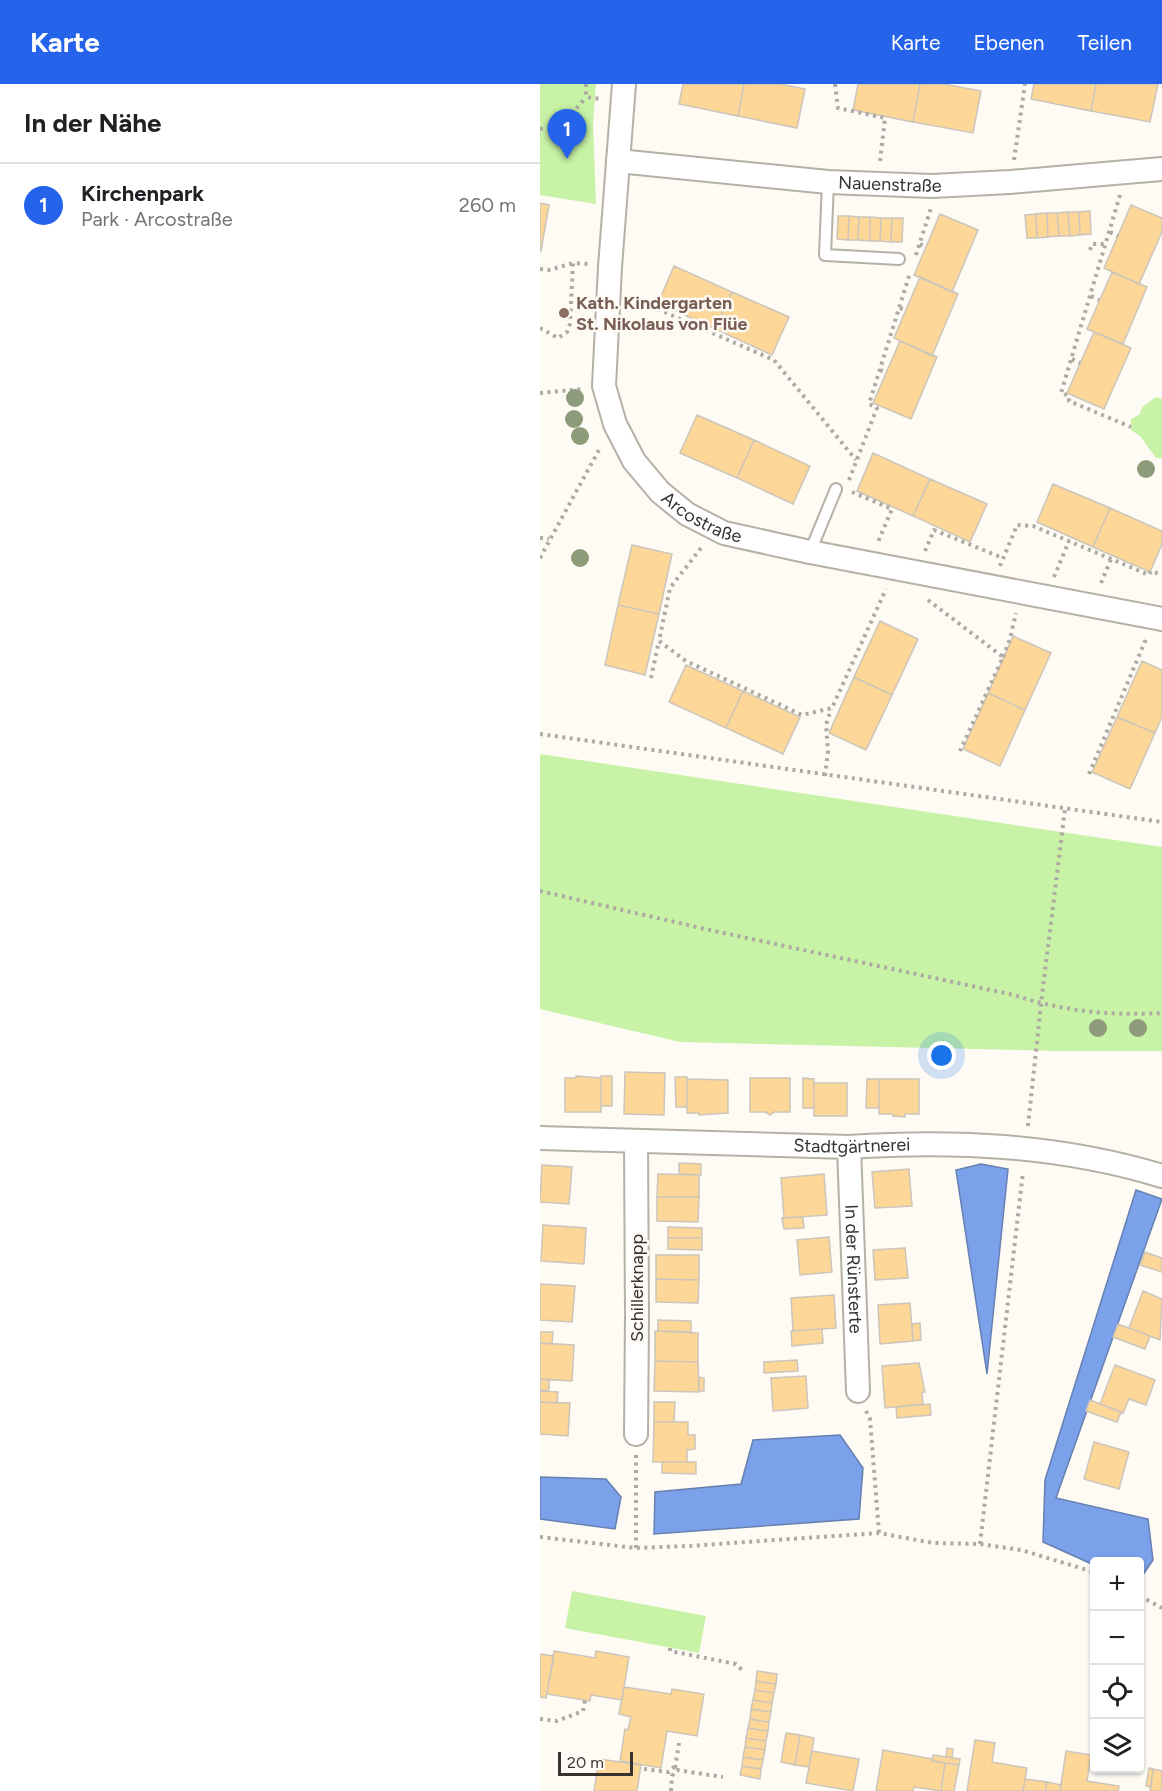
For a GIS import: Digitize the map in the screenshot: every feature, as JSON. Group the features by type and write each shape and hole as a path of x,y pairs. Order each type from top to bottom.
{"street":[{"name":"Arcostraße","path":"616,92 618,161 604,386 615,424 634,461 660,492 687,514 724,533 891,568 1162,619"},
{"name":"Nauenstraße","path":"618,161 828,182 932,186 1162,169"},
{"name":"Stadtgärtnerei","path":"540,1138 849,1147 940,1144 1026,1148 1121,1164 1162,1176"},
{"name":"Schillerknapp","path":"636,1142 636,1434"},
{"name":"In der Rünsterte","path":"849,1147 858,1390"}],"lane":[{"path":"828,182 825,255 899,259"},
{"path":"810,552 839,488"}],"path":[{"path":"540,129 562,126 586,97 586,84"},
{"path":"835,84 838,108 885,118 879,168"},
{"path":"1014,165 1025,84"},
{"path":"586,97 616,92"},
{"path":"1120,198 1061,393 1069,396 1069,401 1131,427"},
{"path":"914,262 932,208"},
{"path":"1110,232 1118,236"},
{"path":"920,244 926,248"},
{"path":"1090,250 1092,244 1107,244"},
{"path":"540,269 549,270 573,263 595,265"},
{"path":"540,328 558,338 567,332 570,324 573,263"},
{"path":"839,488 846,486 877,408 869,404 911,270"},
{"path":"624,295 686,319 774,360 856,460"},
{"path":"1091,296 1099,300"},
{"path":"900,308 906,311"},
{"path":"1072,359 1080,363"},
{"path":"880,370 886,373"},
{"path":"540,393 555,393"},
{"path":"540,558 615,424"},
{"path":"839,488 892,509 874,551"},
{"path":"997,574 1017,525 1033,525 1149,575 1151,570 1162,575"},
{"path":"921,560 934,530 1003,558"},
{"path":"540,538 549,539"},
{"path":"1051,584 1069,541"},
{"path":"651,678 670,588 700,550"},
{"path":"1100,584 1111,559"},
{"path":"825,776 828,752 826,725 886,589 891,568"},
{"path":"926,593 925,597 1003,657"},
{"path":"960,751 1003,657 1015,621"},
{"path":"659,641 686,662 802,715 832,708"},
{"path":"1089,774 1145,643"},
{"path":"540,734 1162,822"},
{"path":"980,1544 1065,809"},
{"path":"540,891 1014,995 1041,1004 1119,1014 1162,1013"},
{"path":"858,1390 870,1419 879,1533"},
{"path":"636,1434 636,1548"},
{"path":"540,1537 636,1548 715,1545 879,1533 933,1543 980,1544 1021,1550 1090,1571"},
{"path":"1144,1598 1162,1608"},
{"path":"670,1648 670,1651 736,1664 742,1670"},
{"path":"540,1719 557,1721 583,1711 585,1700"},
{"path":"670,1774 676,1769 679,1743"},
{"path":"644,1769 670,1774"},
{"path":"676,1769 723,1777"},
{"path":"670,1774 671,1791"}],"green space":[{"path":"540,84 596,84 593,123 596,204 540,195"},
{"path":"1156,397 1162,399 1162,458 1156,458 1140,436 1131,430 1131,419 1140,414 1142,407"},
{"path":"540,754 1162,847 1162,1051 1056,1051 680,1042 540,1009"},
{"path":"572,1591 706,1616 699,1653 565,1628"}],"water":[{"path":"981,1164 1008,1169 987,1374 956,1170"},
{"path":"1136,1190 1162,1199 1056,1498 1148,1519 1153,1560 1144,1573 1144,1557 1090,1557 1090,1563 1043,1542 1045,1480"},
{"path":"840,1435 863,1468 859,1519 654,1534 655,1492 741,1484 753,1440"},
{"path":"540,1477 606,1479 621,1497 615,1529 540,1519"}],"building":[{"path":"683,84 744,84 738,116 679,104"},
{"path":"744,84 780,84 805,89 797,128 738,116"},
{"path":"858,84 920,84 913,122 853,110"},
{"path":"920,84 944,84 981,91 973,133 913,122"},
{"path":"1034,84 1096,84 1091,111 1031,99"},
{"path":"1096,84 1158,84 1150,122 1091,111"},
{"path":"540,203 549,205 541,251 540,251"},
{"path":"1131,205 1162,218 1162,232 1139,284 1104,268"},
{"path":"1090,211 1091,234 1080,235 1079,212"},
{"path":"1068,212 1079,212 1080,235 1070,236"},
{"path":"1068,212 1070,236 1059,236 1057,213"},
{"path":"1047,213 1057,213 1059,236 1048,237"},
{"path":"1047,213 1048,237 1037,238 1036,214"},
{"path":"940,214 978,230 952,292 914,275"},
{"path":"1036,214 1037,238 1027,238 1025,215"},
{"path":"838,216 849,216 848,240 837,239"},
{"path":"849,216 859,217 858,240 848,240"},
{"path":"859,217 870,217 870,241 858,240"},
{"path":"870,217 881,218 880,241 870,241"},
{"path":"881,218 892,218 891,242 880,241"},
{"path":"892,218 903,218 902,242 891,242"},
{"path":"674,266 732,292 715,329 658,303"},
{"path":"1112,272 1147,287 1123,344 1087,329"},
{"path":"920,277 958,294 932,356 894,338"},
{"path":"732,292 789,317 772,355 715,329"},
{"path":"1094,332 1131,348 1104,409 1067,393"},
{"path":"900,341 937,357 911,419 873,403"},
{"path":"697,415 754,440 737,478 680,453"},
{"path":"754,440 810,466 793,504 737,478"},
{"path":"873,453 930,479 913,516 857,491"},
{"path":"930,479 987,504 970,542 913,516"},
{"path":"1053,484 1110,508 1093,547 1037,522"},
{"path":"1110,508 1162,531 1162,544 1150,572 1093,547"},
{"path":"632,545 672,554 659,614 618,605"},
{"path":"618,605 659,614 645,675 605,665"},
{"path":"880,621 918,639 892,695 854,677"},
{"path":"1013,636 1051,653 1025,710 988,693"},
{"path":"1142,661 1162,670 1162,717 1155,733 1117,717"},
{"path":"686,665 743,691 726,728 669,702"},
{"path":"854,677 892,695 866,750 829,733"},
{"path":"743,691 800,717 783,754 726,728"},
{"path":"988,693 1025,710 1000,766 963,749"},
{"path":"1117,717 1155,733 1130,789 1092,772"},
{"path":"625,1072 665,1073 664,1115 624,1114"},
{"path":"576,1076 601,1078 601,1112 565,1112 565,1078 576,1078"},
{"path":"601,1076 612,1076 612,1106 601,1106"},
{"path":"675,1077 687,1077 687,1107 676,1107"},
{"path":"750,1078 790,1078 790,1112 774,1112 770,1115 765,1112 750,1112"},
{"path":"803,1078 814,1079 814,1108 803,1108"},
{"path":"687,1079 728,1080 728,1113 699,1115 699,1113 687,1113"},
{"path":"867,1079 879,1079 879,1108 866,1108"},
{"path":"879,1079 919,1079 919,1114 905,1114 905,1117 879,1114"},
{"path":"814,1083 847,1083 847,1116 814,1116"},
{"path":"679,1163 701,1164 701,1175 679,1174"},
{"path":"542,1165 572,1167 569,1204 540,1202"},
{"path":"909,1169 912,1206 875,1208 872,1172"},
{"path":"658,1174 699,1175 699,1197 657,1197"},
{"path":"824,1174 827,1215 784,1218 781,1178"},
{"path":"657,1197 699,1197 698,1222 657,1221"},
{"path":"803,1217 804,1228 784,1229 782,1218"},
{"path":"543,1225 586,1228 584,1264 541,1261"},
{"path":"668,1227 702,1228 702,1238 668,1238"},
{"path":"829,1237 832,1272 800,1275 797,1240"},
{"path":"668,1238 702,1238 702,1250 668,1249"},
{"path":"905,1248 908,1278 875,1280 873,1250"},
{"path":"1145,1252 1162,1258 1162,1272 1140,1265"},
{"path":"656,1255 699,1255 699,1280 656,1279"},
{"path":"656,1279 699,1280 698,1303 656,1302"},
{"path":"540,1284 575,1286 572,1322 540,1320"},
{"path":"1143,1291 1162,1299 1160,1340 1129,1328"},
{"path":"834,1295 836,1328 793,1331 791,1298"},
{"path":"910,1303 913,1341 880,1344 878,1305"},
{"path":"658,1320 691,1321 691,1332 658,1331"},
{"path":"920,1323 921,1340 913,1341 912,1324"},
{"path":"1118,1324 1150,1336 1145,1349 1113,1337"},
{"path":"822,1329 823,1343 792,1346 791,1331"},
{"path":"655,1331 698,1333 698,1362 655,1361"},
{"path":"540,1332 553,1332 552,1344 540,1343"},
{"path":"540,1343 574,1345 572,1381 540,1379"},
{"path":"797,1360 798,1371 764,1373 764,1362"},
{"path":"655,1361 698,1362 699,1392 654,1391"},
{"path":"919,1363 925,1392 922,1392 923,1404 885,1408 882,1366"},
{"path":"1115,1365 1155,1380 1146,1405 1129,1399 1123,1413 1100,1404"},
{"path":"806,1376 808,1408 773,1411 771,1378"},
{"path":"699,1377 704,1378 704,1391 699,1391"},
{"path":"540,1379 549,1380 549,1391 540,1390"},
{"path":"540,1391 558,1392 557,1403 540,1402"},
{"path":"1090,1400 1121,1412 1117,1422 1086,1411"},
{"path":"540,1402 570,1403 568,1436 540,1434"},
{"path":"654,1402 675,1402 674,1422 654,1422"},
{"path":"930,1404 931,1415 897,1418 896,1407"},
{"path":"654,1422 688,1422 688,1435 695,1435 695,1449 687,1450 687,1462 653,1462"},
{"path":"1094,1442 1129,1452 1119,1489 1084,1479"},
{"path":"662,1462 696,1462 696,1474 662,1473"},
{"path":"554,1651 595,1658 596,1651 629,1657 622,1700 591,1695 590,1701 547,1694"},
{"path":"540,1654 554,1656 546,1698 540,1697"},
{"path":"757,1671 777,1674 776,1684 756,1681"},
{"path":"756,1681 776,1684 774,1693 755,1690"},
{"path":"624,1687 671,1694 672,1689 704,1694 697,1736 667,1731 661,1768 620,1761 625,1729 628,1730 631,1717 619,1714"},
{"path":"755,1690 774,1693 772,1703 753,1700"},
{"path":"753,1700 772,1703 771,1712 751,1709"},
{"path":"751,1709 771,1712 769,1722 750,1719"},
{"path":"750,1719 769,1722 768,1731 748,1728"},
{"path":"748,1728 768,1731 766,1741 746,1738"},
{"path":"786,1733 800,1735 795,1765 781,1762"},
{"path":"800,1735 814,1738 809,1767 795,1765"},
{"path":"746,1738 766,1741 765,1750 745,1747"},
{"path":"975,1740 995,1743 992,1762 1027,1768 1023,1791 967,1791"},
{"path":"745,1747 765,1750 763,1760 743,1757"},
{"path":"947,1748 953,1749 952,1758 946,1757"},
{"path":"883,1750 945,1763 941,1791 914,1787 913,1791 876,1791"},
{"path":"812,1751 859,1759 853,1791 806,1783"},
{"path":"1066,1751 1090,1755 1087,1781 1119,1786 1118,1791 1060,1791"},
{"path":"933,1755 960,1759 959,1765 932,1761"},
{"path":"743,1757 763,1760 761,1769 742,1766"},
{"path":"599,1759 641,1765 637,1791 594,1791"},
{"path":"945,1763 959,1765 954,1791 941,1791"},
{"path":"742,1766 761,1769 760,1779 740,1775"},
{"path":"1149,1768 1153,1769 1151,1787 1146,1786"},
{"path":"1153,1769 1162,1771 1162,1791 1150,1791"},
{"path":"1025,1779 1047,1782 1045,1791 1023,1791"},
{"path":"1047,1782 1061,1785 1060,1791 1045,1791"}],"place":[{"name":"Kirchenpark","path":"567,159"},
{"name":"Kath. Kindergarten St. Nikolaus von Flüe","path":"564,313"}]}
